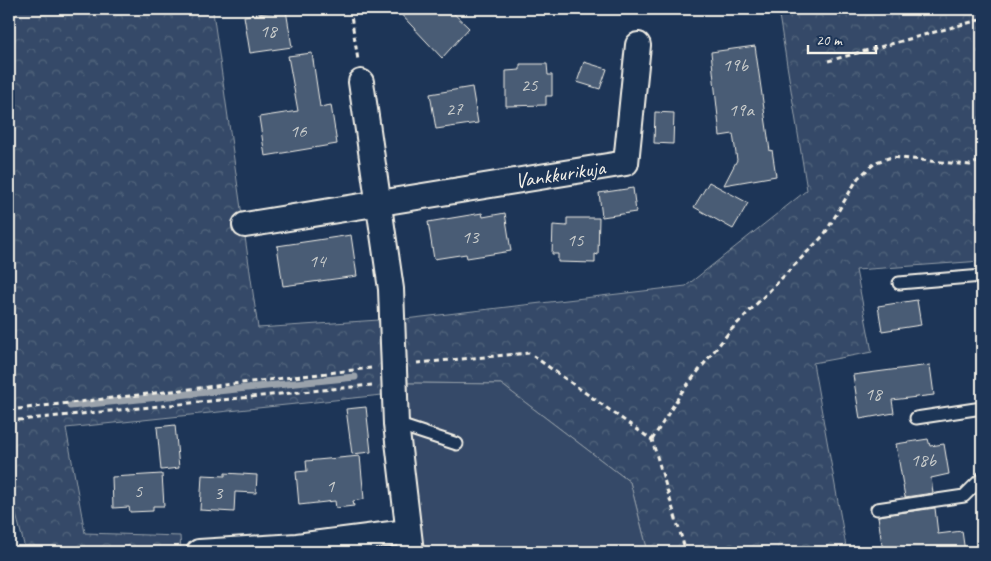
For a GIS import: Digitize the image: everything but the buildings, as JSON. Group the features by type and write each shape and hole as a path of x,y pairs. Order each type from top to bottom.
{"street":[{"name":"Vankkurikuja","path":"245,225 626,163 638,45"},
{"path":"199,552 409,542 396,424 391,289 361,82"}],"lane":[{"path":"898,283 982,276"},
{"path":"916,418 982,408"},
{"path":"396,424 456,444"},
{"path":"877,509 964,496 982,478"}],"path":[{"path":"350,9 361,82"},
{"path":"828,61 981,20 982,16"},
{"path":"652,440 681,393 730,330 824,235 858,178 876,162 892,158 970,165 982,160"},
{"path":"9,421 395,383"}],"green space":[{"path":"9,9 232,9 213,12 258,328 379,320 382,395 66,428 85,533 180,536 181,552 26,552 9,488"},
{"path":"778,9 982,9 982,261 856,270 872,352 813,363 847,552 648,552 630,482 501,384 408,383 405,319 686,286 807,190"},
{"path":"408,383 501,384 630,482 648,552 420,552 408,436"}],"waterway":[{"path":"70,406 355,377"}]}
